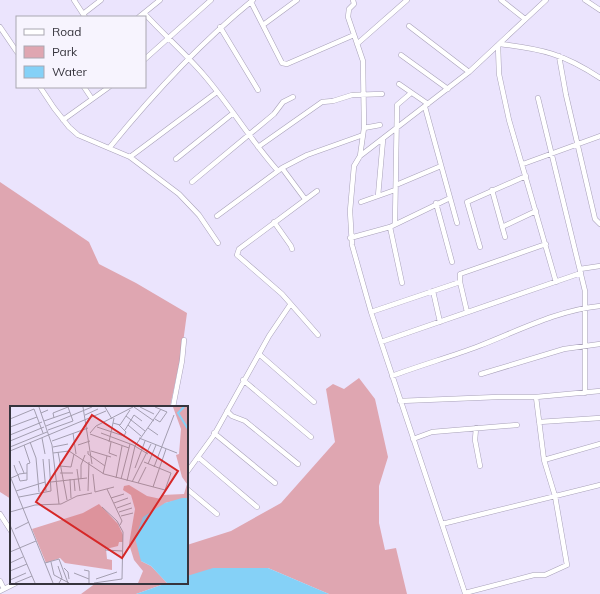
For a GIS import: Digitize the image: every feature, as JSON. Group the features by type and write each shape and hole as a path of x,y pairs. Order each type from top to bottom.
{"street":[{"path":"74,0 84,16 101,0"},
{"path":"140,16 159,0"},
{"path":"146,59 211,0"},
{"path":"263,25 297,0"},
{"path":"353,0 354,4 349,9 348,15 363,61 364,128 360,156 354,166 350,210 350,238 370,312 465,593 534,575 545,575 567,565 555,496 544,460 536,397"},
{"path":"357,44 407,0"},
{"path":"501,0 525,19"},
{"path":"360,156 383,140 469,72 546,0"},
{"path":"585,0 600,10"},
{"path":"110,147 131,121 188,59 220,27 252,1 280,62 284,64 354,35"},
{"path":"144,13 170,38 217,92 258,147 280,169 305,199"},
{"path":"409,26 469,72"},
{"path":"0,27 16,51"},
{"path":"220,27 258,90"},
{"path":"499,44 546,50 600,78"},
{"path":"499,44 499,74 509,120 556,282"},
{"path":"401,54 448,89"},
{"path":"559,56 595,219 600,224"},
{"path":"399,84 426,106 457,223"},
{"path":"41,88 63,120 78,135 110,147 130,157 191,204 218,243"},
{"path":"85,88 92,99"},
{"path":"63,120 108,88"},
{"path":"130,157 217,92"},
{"path":"395,223 398,102 411,93"},
{"path":"258,147 322,102 333,101 352,95 382,94"},
{"path":"192,182 248,134 274,114 283,102 293,97"},
{"path":"538,98 552,153 567,224 581,271 586,307 584,345 585,393"},
{"path":"176,159 232,114"},
{"path":"364,128 380,125"},
{"path":"217,216 280,169 318,151 363,135"},
{"path":"523,164 600,136"},
{"path":"378,196 383,140"},
{"path":"361,202 378,196 441,166"},
{"path":"480,247 466,202 526,176"},
{"path":"492,190 505,237"},
{"path":"317,191 239,248 237,255 275,288 318,335"},
{"path":"350,238 390,226 436,203 450,198"},
{"path":"436,203 452,262"},
{"path":"502,227 536,211"},
{"path":"274,222 292,249"},
{"path":"390,226 402,283"},
{"path":"467,312 460,282 460,274 546,244"},
{"path":"381,342 556,282 581,271 600,266"},
{"path":"370,312 393,306 433,290 460,282"},
{"path":"433,290 440,322"},
{"path":"188,471 214,433 269,336 290,305"},
{"path":"392,376 415,366 478,347 568,311 600,306"},
{"path":"173,406 182,361 184,340"},
{"path":"480,374 550,353 584,345 600,344"},
{"path":"259,354 314,402"},
{"path":"243,380 311,437"},
{"path":"400,401 536,397 600,391"},
{"path":"227,411 232,416 245,421 298,464"},
{"path":"539,422 600,418"},
{"path":"413,439 432,432 517,425"},
{"path":"476,428 475,440 480,466"},
{"path":"214,433 275,483"},
{"path":"544,460 600,444"},
{"path":"198,457 257,507"},
{"path":"442,524 600,485"},
{"path":"188,490 217,514"},
{"path":"0,514 10,529"},
{"path":"0,581 2,590 14,584"}],"green space":[{"path":"0,182 89,242 99,264 136,283 187,313 182,350 170,406 10,406 10,498 0,492"},
{"path":"359,378 375,399 388,457 379,486 379,523 385,550 396,548 407,594 329,594 268,568 188,576 188,545 231,531 281,503 335,442 326,389 333,384 344,389"},
{"path":"95,584 164,584 136,594 81,594"}],"water":[{"path":"213,568 268,568 329,594 136,594 164,584 188,584 188,576"}]}
